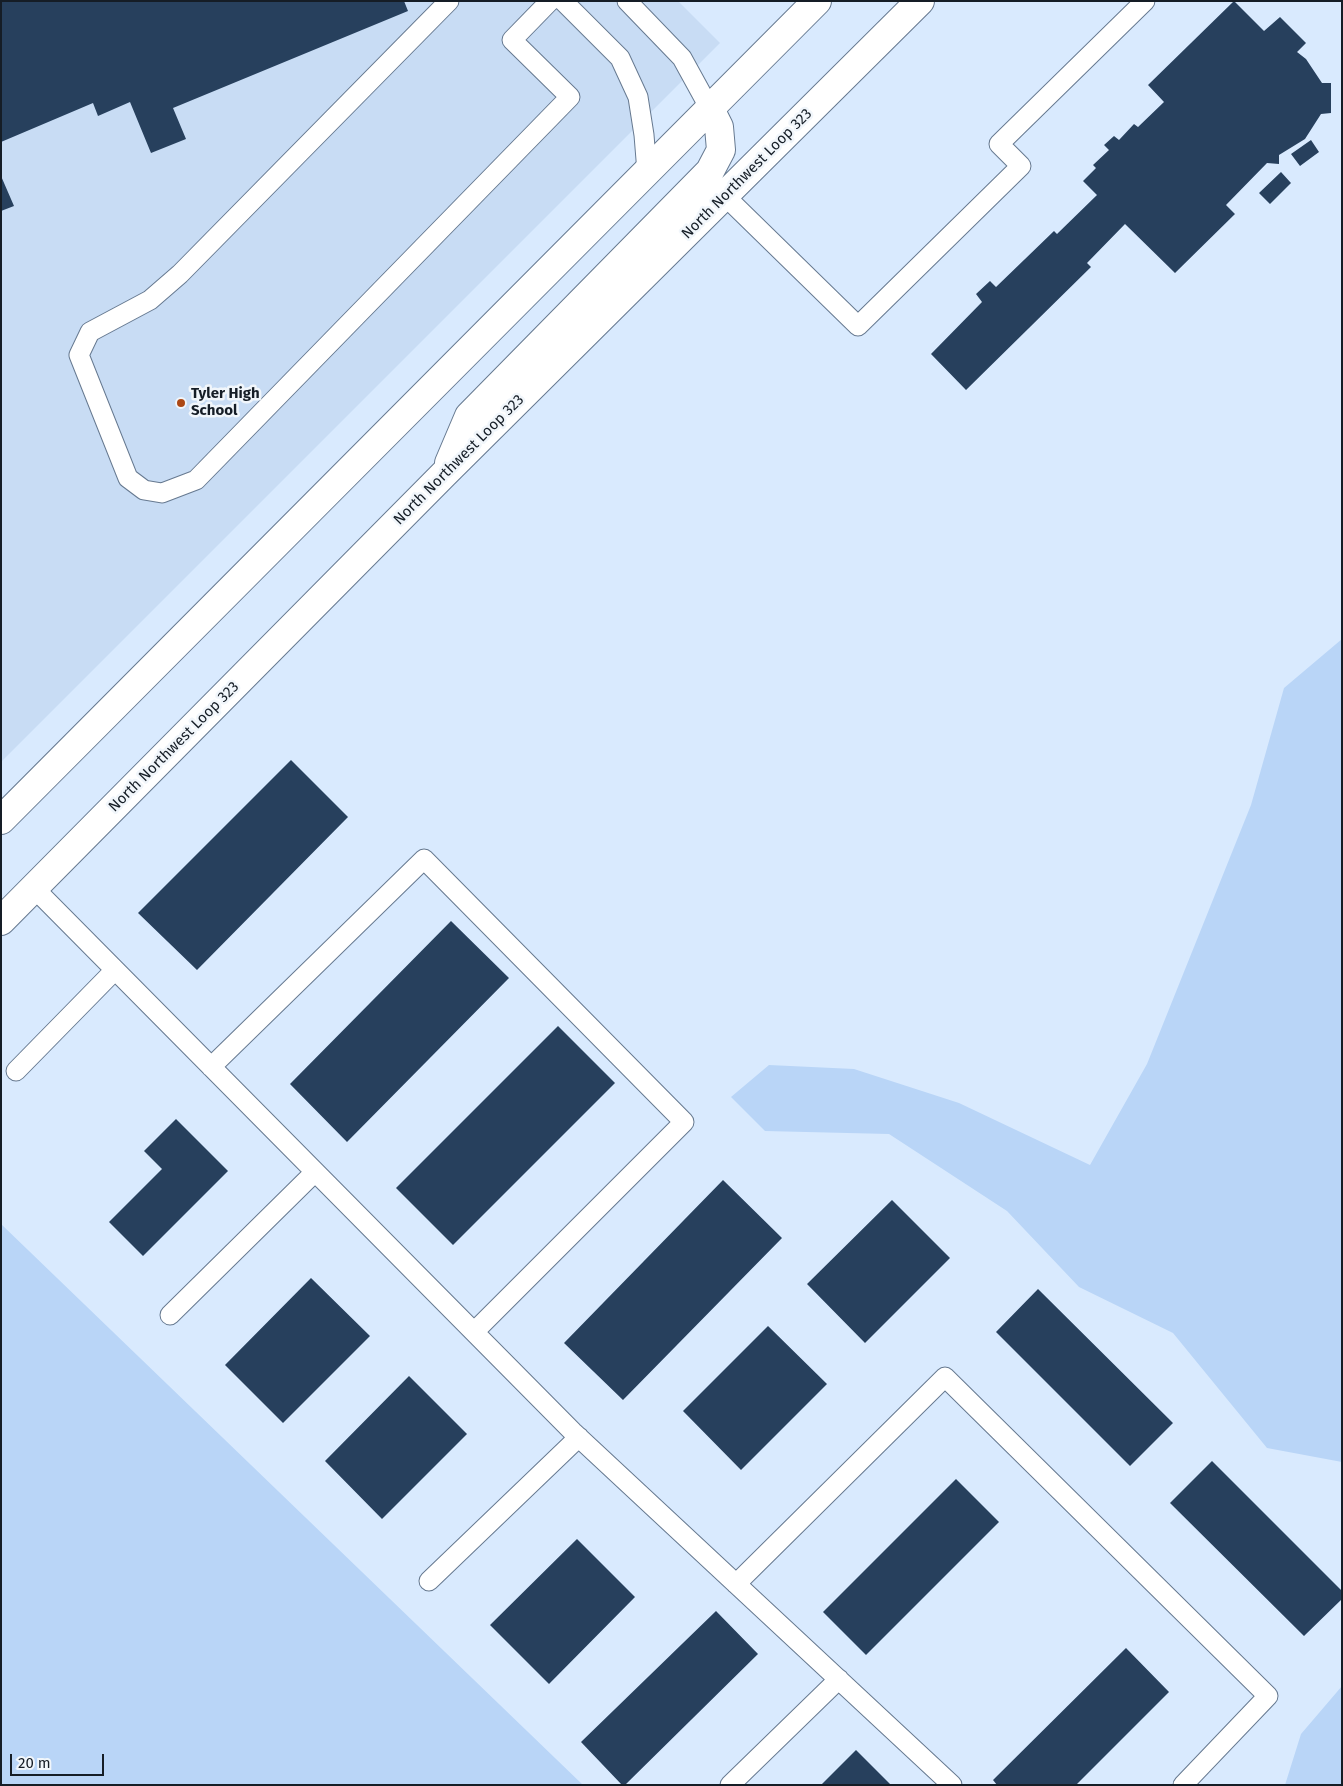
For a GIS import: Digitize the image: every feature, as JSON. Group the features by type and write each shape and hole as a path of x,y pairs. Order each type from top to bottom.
{"highway":[{"path":"1,820 817,1"},
{"name":"North Northwest Loop 323","path":"1,921 444,474 920,1"},
{"path":"444,474 469,416 710,172 721,150 719,126 710,109"}],"lane":[{"path":"449,1 180,274 150,300 90,332 79,355 128,478 144,490 162,493 196,480 570,97 512,40 550,1"},
{"path":"563,1 620,58 638,97 647,172"},
{"path":"627,1 682,58 710,109"},
{"path":"725,196 858,326 1021,166 999,144 1145,1"},
{"path":"211,1067 424,859 684,1122 474,1332"},
{"path":"34,888 579,1437 952,1785"},
{"path":"16,1071 115,970"},
{"path":"170,1315 316,1172"},
{"path":"736,1584 945,1377 1268,1696 1183,1785"},
{"path":"428,1581 579,1437"},
{"path":"730,1785 839,1680"}],"shaded area":[{"name":"Tyler High School","path":"1,1 678,1 720,43 1,762"},
{"path":"1342,639 1342,1462 1267,1448 1173,1333 1079,1287 1007,1211 889,1134 765,1131 731,1097 769,1065 854,1069 959,1103 1090,1165 1147,1064 1251,805 1284,688"},
{"path":"1,1224 583,1785 1,1785"},
{"path":"1342,1686 1342,1785 1285,1785 1301,1734"}],"building":[{"path":"1,1 404,1 408,11 173,108 186,139 151,153 130,102 98,116 93,103 1,142"},
{"path":"1234,1 1264,31 1280,17 1306,43 1297,52 1306,59 1322,83 1331,83 1331,113 1321,114 1305,139 1279,155 1279,164 1267,163 1226,205 1235,214 1175,273 1125,224 1087,263 1091,267 966,390 931,354 982,302 976,294 990,281 996,287 1054,231 1057,234 1097,195 1083,181 1096,168 1093,165 1109,150 1104,145 1114,136 1119,140 1134,124 1138,127 1164,102 1148,85"},
{"path":"1311,140 1319,152 1300,166 1291,154"},
{"path":"1281,172 1291,183 1270,204 1259,193"},
{"path":"1,176 14,206 1,211"},
{"path":"291,760 348,817 197,970 138,913"},
{"path":"451,921 509,978 347,1142 290,1084"},
{"path":"558,1026 615,1083 453,1245 396,1188"},
{"path":"176,1119 228,1171 143,1256 109,1222 162,1169 144,1151"},
{"path":"723,1180 782,1238 623,1400 564,1343"},
{"path":"892,1200 950,1258 865,1343 807,1284"},
{"path":"311,1278 370,1336 283,1423 225,1365"},
{"path":"1038,1289 1173,1423 1130,1466 996,1332"},
{"path":"768,1326 827,1384 741,1470 683,1411"},
{"path":"409,1376 467,1434 382,1519 325,1461"},
{"path":"1212,1461 1342,1591 1342,1599 1304,1636 1170,1503"},
{"path":"956,1479 999,1522 866,1655 823,1612"},
{"path":"577,1539 635,1597 549,1684 490,1625"},
{"path":"716,1611 758,1654 625,1785 622,1785 581,1742"},
{"path":"1126,1648 1169,1692 1076,1785 997,1785 993,1780"},
{"path":"856,1750 891,1785 821,1785"}],"place":[{"name":"Tyler High School","path":"181,403"}]}
